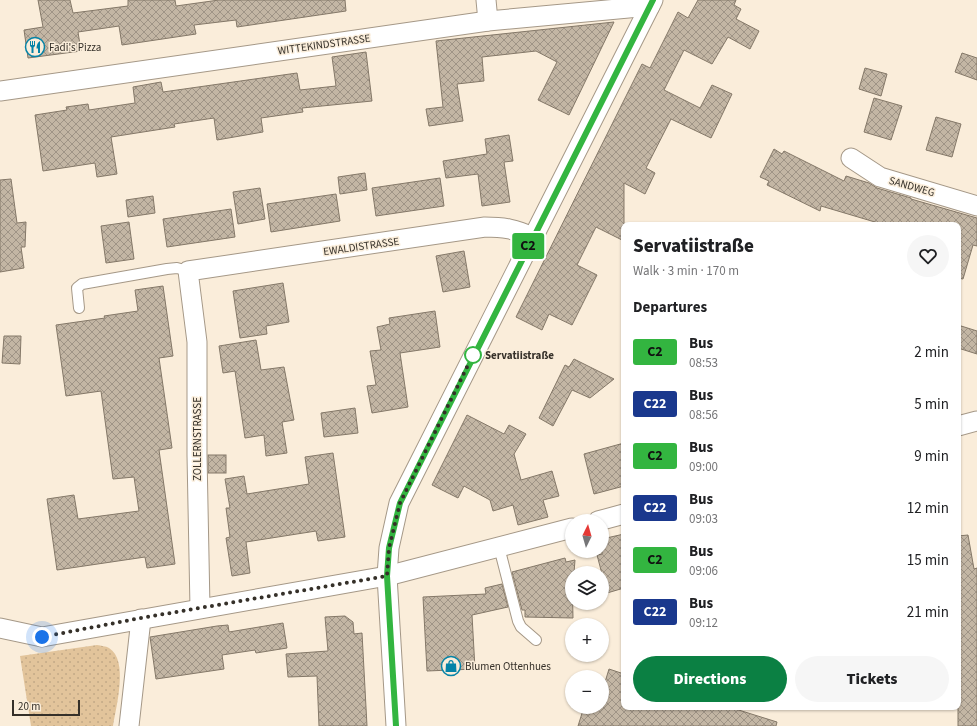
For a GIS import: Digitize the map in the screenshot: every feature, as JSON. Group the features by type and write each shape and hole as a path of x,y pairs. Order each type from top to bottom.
{"street":[{"path":"486,0 488,21"},
{"path":"396,726 387,576 389,548 393,526 405,491 651,3"},
{"name":"WITTEKINDSTRASSE","path":"0,91 488,21 651,3"},
{"name":"SANDWEG","path":"851,158 880,177 977,206"},
{"name":"EWALDISTRASSE","path":"188,270 485,228 505,227 520,231 532,237"},
{"name":"ZOLLERNSTRASSE","path":"188,270 197,342 197,455 200,608"},
{"path":"961,425 977,421"},
{"path":"609,518 621,515"},
{"path":"0,628 42,637 141,618 387,576 565,530"},
{"path":"129,726 141,618"}],"lane":[{"path":"78,308 78,288 82,284 167,269 177,268 188,270"},
{"path":"499,547 518,621 521,627 536,640"}],"shaded area":[{"path":"97,645 109,648 115,654 120,673 120,684 113,726 31,726 20,656"}],"building":[{"path":"38,0 70,0 73,13 128,6 128,0 175,0 176,6 219,0 345,0 346,11 237,27 236,20 194,25 196,34 122,45 119,26 78,32 81,51 28,58 24,30 43,27"},
{"path":"698,0 736,0 734,5 741,9 736,19 759,31 750,49 728,37 712,64 684,50 664,90 700,108 712,85 732,94 711,138 671,119 646,168 655,173 645,194 624,183 624,222 621,222 621,240 596,227 577,265 597,275 572,325 549,314 542,330 516,317 642,64 650,68 678,12 688,18"},
{"path":"614,22 569,115 538,100 557,62 536,51 482,57 484,81 457,84 463,121 429,126 426,109 443,107 436,41"},
{"path":"366,52 372,101 302,108 303,112 261,118 263,132 217,140 214,118 174,124 175,127 111,137 117,174 97,177 95,163 43,171 35,115 67,110 66,107 88,104 89,110 135,103 133,87 161,82 163,92 297,73 300,90 336,86 332,57"},
{"path":"962,53 977,58 977,80 955,72"},
{"path":"865,68 887,74 881,96 859,89"},
{"path":"874,98 902,106 891,140 864,132"},
{"path":"936,117 961,124 952,157 926,150"},
{"path":"509,135 513,161 504,162 510,202 482,206 478,174 446,178 443,161 487,154 485,139"},
{"path":"774,149 782,154 784,151 844,181 846,176 911,199 977,218 977,246 973,245 963,279 961,279 961,222 875,222 821,206 820,211 767,185 769,181 760,177"},
{"path":"365,173 367,190 340,194 338,177"},
{"path":"440,178 444,206 376,216 372,188"},
{"path":"11,179 17,223 26,222 25,247 21,247 24,268 0,272 0,180"},
{"path":"260,188 265,219 238,224 233,192"},
{"path":"336,194 340,221 271,232 267,204"},
{"path":"153,196 155,213 128,217 126,200"},
{"path":"231,209 235,237 167,247 163,219"},
{"path":"129,222 134,259 106,263 101,226"},
{"path":"464,251 470,287 443,292 436,256"},
{"path":"283,283 289,322 266,326 267,334 240,338 233,291"},
{"path":"163,286 173,356 159,358 172,448 159,450 175,564 147,568 145,557 57,570 47,499 74,495 78,519 139,511 134,477 113,479 101,391 66,396 56,325 105,318 104,316 138,311 135,290"},
{"path":"435,311 440,347 400,353 408,407 372,413 367,386 376,385 370,351 381,350 377,327 390,324 389,318"},
{"path":"961,326 977,331 977,354 961,349"},
{"path":"4,336 21,336 20,364 2,363"},
{"path":"256,340 261,370 284,367 294,420 282,422 287,453 266,456 264,435 245,438 235,371 223,373 219,346"},
{"path":"574,359 614,379 590,398 572,390 553,426 539,418 565,365 569,367"},
{"path":"355,408 358,433 324,437 321,413"},
{"path":"467,415 504,434 509,425 526,434 514,454 521,480 552,471 559,496 543,500 548,517 518,525 513,505 493,511 490,500 464,486 458,498 432,485"},
{"path":"621,444 621,487 594,494 584,454"},
{"path":"333,453 345,537 318,541 316,531 246,542 250,573 232,576 226,538 230,537 226,508 230,508 225,479 244,476 247,494 309,484 305,457"},
{"path":"208,455 226,455 226,473 208,473"},
{"path":"621,535 621,589 609,592 609,566 600,566 598,558 609,558 609,537"},
{"path":"968,535 974,569 977,568 977,726 958,726 958,710 961,710 961,536"},
{"path":"565,558 566,562 575,560 575,566 565,566 565,610 573,610 573,618 525,617 525,610 522,610 512,572"},
{"path":"502,584 508,607 472,615 475,669 427,671 423,597 486,594 485,588"},
{"path":"345,616 353,622 354,634 362,633 367,726 319,726 317,676 288,677 286,654 328,651 325,617"},
{"path":"283,623 287,648 256,653 255,650 222,655 224,669 156,679 150,637 217,626 228,625 229,632"},
{"path":"609,669 621,673 621,710 739,710 777,722 776,726 578,726 582,714 609,714"}],"bus line":[{"name":"C2","path":"396,726 387,576 389,548 393,526 400,503 407,485 653,0"}],"place":[{"name":"Fadi's Pizza","path":"35,47"},
{"name":"Servatiistraße","path":"473,355"},
{"name":"Blumen Ottenhues","path":"451,666"}],"route":[{"path":"42,637 141,618 387,576 389,548 393,526 407,485 473,355"}]}
